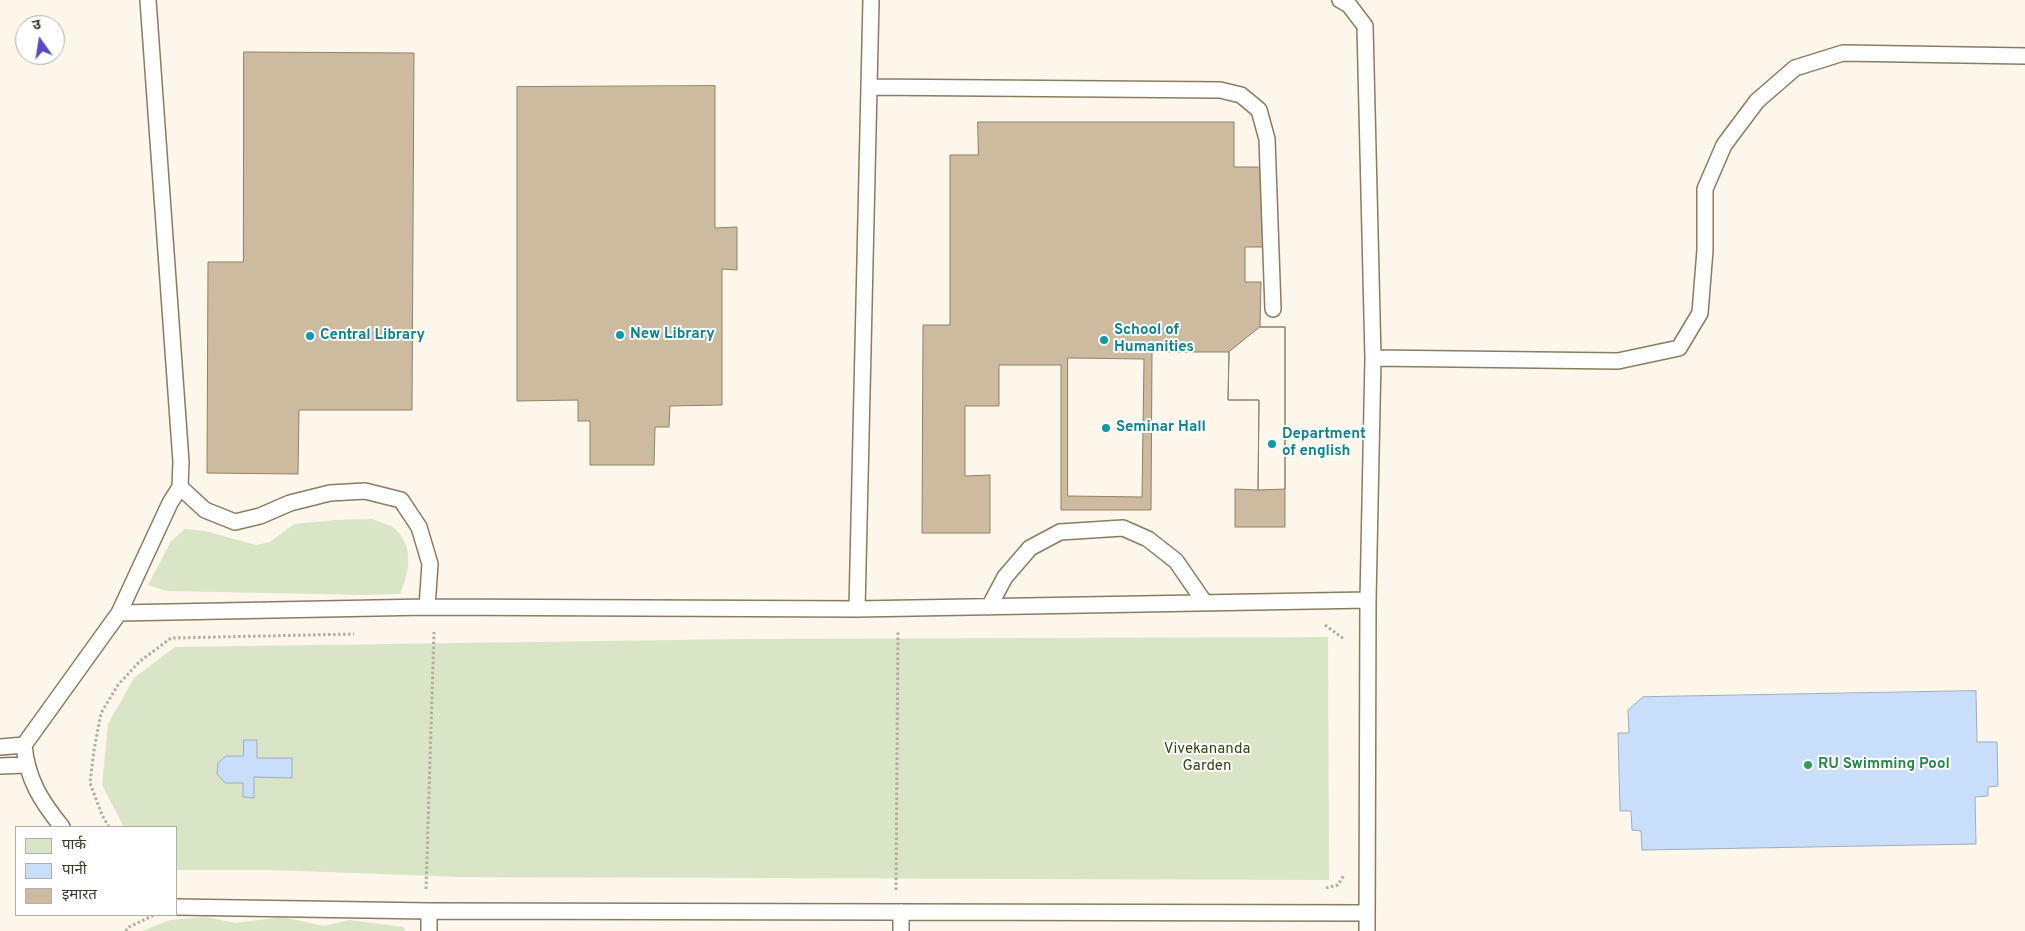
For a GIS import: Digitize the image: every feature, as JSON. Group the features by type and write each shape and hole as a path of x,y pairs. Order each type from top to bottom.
{"lane":[{"path":"61,826 44,804 26,765 24,745 118,612 180,487 181,462 148,0"},
{"path":"858,609 871,0"},
{"path":"1340,0 1349,5 1365,26 1373,358 1368,600 1367,931"},
{"path":"1373,358 1618,360 1679,348 1700,312 1705,250 1705,189 1724,145 1757,101 1795,68 1843,53 2025,56"},
{"path":"869,87 1220,90 1241,95 1259,110 1267,139 1273,309"},
{"path":"180,487 205,510 235,522 260,516 290,502 330,493 366,491 401,500 419,527 430,564 427,607"},
{"path":"989,607 1005,577 1030,548 1060,532 1123,528 1148,539 1176,561 1205,603"},
{"path":"118,612 427,607 858,609 1368,600"},
{"path":"0,748 24,745"},
{"path":"0,766 26,765"},
{"path":"178,907 429,911 1367,914"},
{"path":"429,911 429,931"},
{"path":"901,912 901,931"}],"path":[{"path":"1324,624 1347,641"},
{"path":"896,892 898,628"},
{"path":"424,632 444,632"},
{"path":"417,889 426,890 434,632"},
{"path":"109,826 102,815 90,783 94,750 101,713 118,685 139,662 171,638 356,634"},
{"path":"1323,889 1338,885 1347,869"},
{"path":"126,931 127,928 153,916"}],"green space":[{"path":"372,519 394,528 405,542 408,568 400,594 167,591 148,585 171,541 185,529 205,531 256,545 270,542 294,524"},
{"name":"Vivekananda Garden","path":"1328,637 1329,880 462,877 271,870 178,870 178,826 123,826 102,785 108,724 134,678 175,647 745,639"},
{"path":"205,917 236,923 282,917 324,926 350,920 403,927 406,931 142,931 170,920"}],"water":[{"name":"RU Swimming Pool","path":"1976,691 1977,742 1997,742 1998,786 1988,787 1988,796 1975,797 1976,844 1642,850 1641,831 1632,830 1631,811 1620,811 1618,733 1629,733 1628,710 1643,697"},
{"path":"244,740 257,740 257,758 292,758 292,778 254,777 254,798 243,797 243,783 225,783 217,774 218,763 226,756 243,756"}],"building":[{"name":"Central Library","path":"244,52 414,53 412,410 299,410 298,474 207,473 208,262 243,262"},
{"name":"New Library","path":"715,86 715,228 737,227 737,270 722,269 722,405 670,406 669,427 655,427 654,465 590,465 590,421 578,421 578,400 517,401 517,87"},
{"name":"School of Humanities","path":"978,122 1234,122 1234,167 1263,167 1264,247 1245,247 1245,282 1261,282 1260,327 1285,327 1285,527 1235,527 1235,489 1258,490 1259,400 1228,400 1229,352 1152,352 1151,510 1061,510 1061,365 999,365 999,406 965,406 965,476 990,475 990,533 922,533 923,325 950,325 950,155 978,155"},
{"name":"Department of english","path":"1260,327 1285,327 1285,489 1258,490 1259,400 1228,400 1229,352"},
{"name":"Seminar Hall","path":"1068,358 1144,359 1142,497 1068,496"}],"place":[{"name":"New Library","path":"620,335"},
{"name":"Central Library","path":"310,336"},
{"name":"School of Humanities","path":"1104,340"},
{"name":"Seminar Hall","path":"1106,428"},
{"name":"Department of english","path":"1272,444"},
{"name":"RU Swimming Pool","path":"1808,765"}]}
